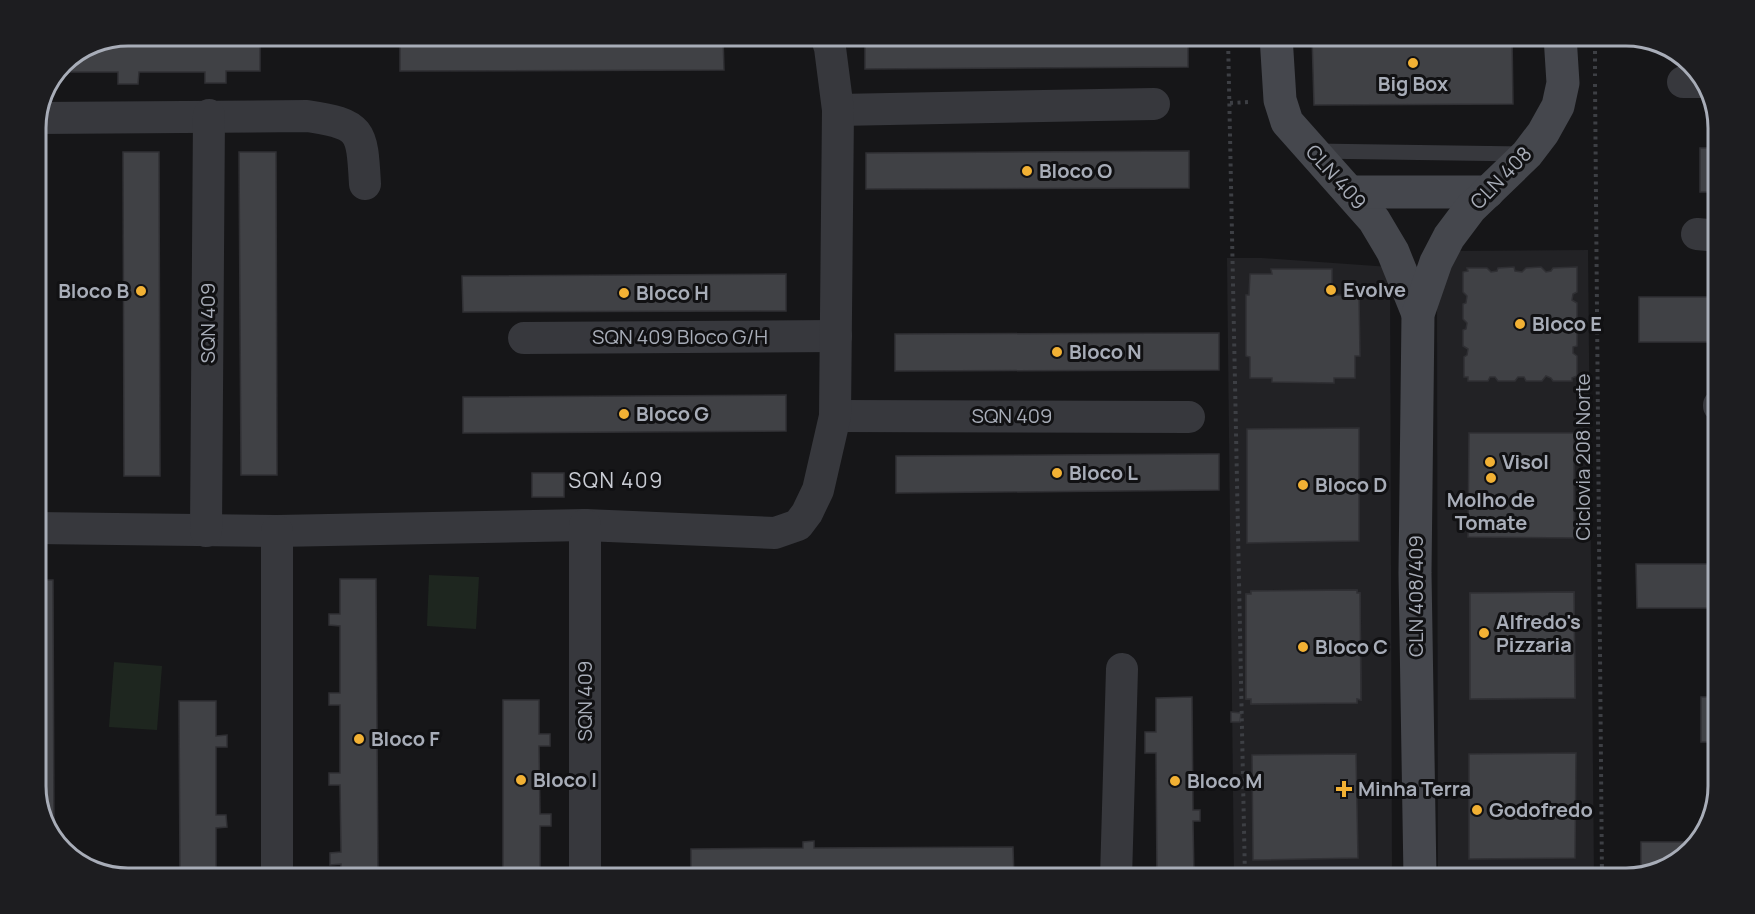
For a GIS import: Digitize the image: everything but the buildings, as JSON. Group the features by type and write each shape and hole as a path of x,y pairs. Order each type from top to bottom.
{"street":[{"path":"47,528 278,531 585,525 775,533 798,525 807,513 818,490 835,416 838,110 830,47"},
{"name":"CLN 409","path":"1277,47 1280,100 1287,122 1374,220 1393,252 1418,314"},
{"name":"CLN 408","path":"1418,314 1436,262 1449,237 1470,209 1527,154 1543,133 1558,106 1563,83 1561,47"},
{"path":"838,110 1154,104"},
{"path":"48,118 209,115 307,116 334,120 351,127 358,136 364,151 365,184"},
{"name":"SQN 409","path":"206,531 209,115"},
{"path":"1351,192 1488,192"},
{"name":"CLN 408/409","path":"1418,314 1415,573 1420,868"},
{"name":"SQN 409 Bloco G/H","path":"524,338 836,336"},
{"name":"SQN 409","path":"835,416 1189,417"},
{"name":"SQN 409","path":"585,525 585,868"},
{"path":"277,868 278,531"},
{"path":"1116,868 1122,669"}],"lane":[{"path":"1313,151 1527,154"}],"path":[{"path":"1228,47 1245,868"},
{"name":"Ciclovia 208 Norte","path":"1595,47 1602,868"}],"shaded area":[{"path":"1588,250 1594,868 1438,868 1437,287 1451,251"},
{"path":"1227,258 1262,258 1390,267 1392,868 1234,868"},
{"path":"429,575 479,577 476,629 427,626"},
{"path":"114,662 162,666 157,730 109,727"}],"place":[{"name":"Big Box","path":"1413,63"},
{"name":"Bloco O","path":"1027,171"},
{"name":"Evolve","path":"1331,290"},
{"name":"Bloco B","path":"141,291"},
{"name":"Bloco H","path":"624,293"},
{"name":"Bloco E","path":"1520,324"},
{"name":"Bloco N","path":"1057,352"},
{"name":"Bloco G","path":"624,414"},
{"name":"Visol","path":"1490,462"},
{"name":"Bloco L","path":"1057,473"},
{"name":"Molho de Tomate","path":"1491,478"},
{"name":"Bloco D","path":"1303,485"},
{"name":"Alfredo's Pizzaria","path":"1484,633"},
{"name":"Bloco C","path":"1303,647"},
{"name":"Bloco F","path":"359,739"},
{"name":"Bloco I","path":"521,780"},
{"name":"Bloco M","path":"1175,781"},
{"name":"Minha Terra","path":"1344,789"},
{"name":"Godofredo","path":"1477,810"}],"district":[{"name":"SQN 409","path":"616,481"}]}
